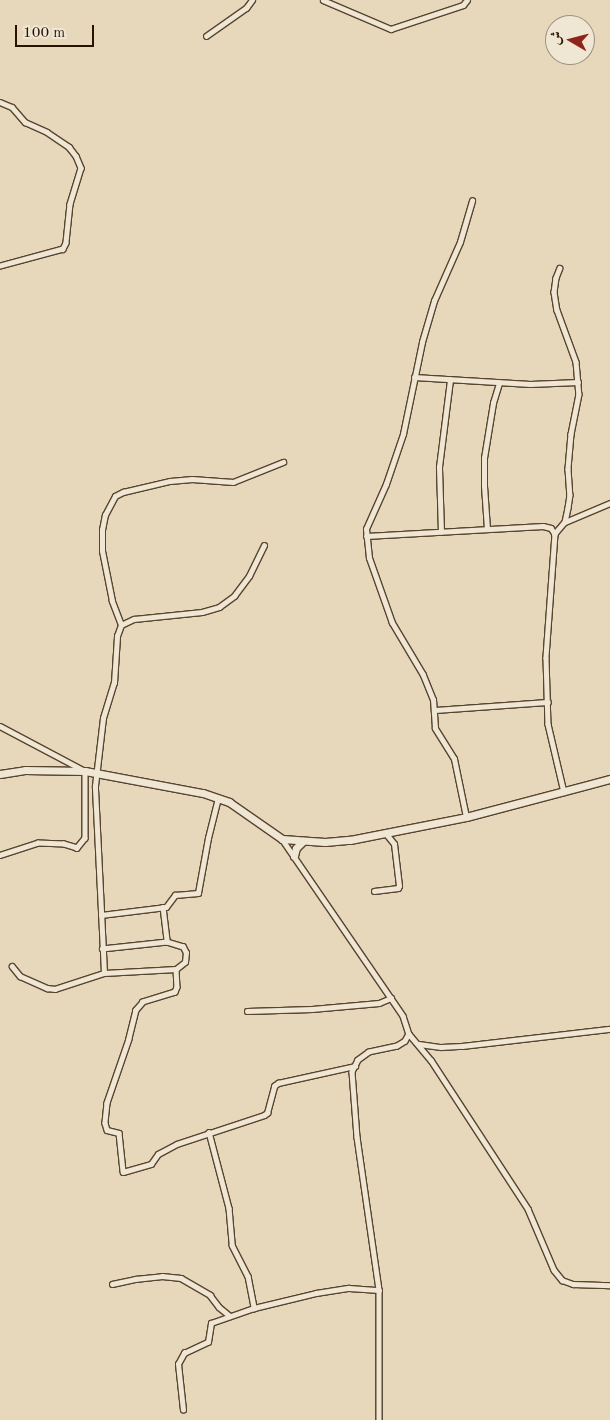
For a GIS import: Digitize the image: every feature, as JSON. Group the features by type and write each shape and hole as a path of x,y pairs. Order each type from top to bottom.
{"street":[{"path":"206,36 246,8 252,0"},
{"path":"324,0 391,29 464,5 467,0"},
{"path":"0,102 12,107 25,122 47,132 68,147 76,156 81,168 70,204 66,243 63,249 0,266"},
{"path":"466,817 454,759 439,736 433,719 433,700 423,675 392,623 369,558 366,536 367,524 386,484 403,434 414,377 434,301 460,242 472,201"},
{"path":"560,268 554,292 557,310 576,362 579,394 571,434 568,468 570,494 564,522 555,534 546,658 551,739 564,792"},
{"path":"414,377 530,384 578,382"},
{"path":"442,532 439,467 450,380"},
{"path":"487,529 484,458 493,403 499,383"},
{"path":"121,625 112,601 102,551 102,530 105,515 115,496 123,492 178,480 192,479 233,482 283,462"},
{"path":"564,522 610,503"},
{"path":"366,536 543,526 551,528 555,534"},
{"path":"104,973 94,799 95,773 103,718 114,683 116,636 121,625 134,619 202,612 219,607 234,596 249,576 264,545"},
{"path":"434,710 548,702"},
{"path":"0,726 85,771"},
{"path":"0,774 24,770 85,771 203,793 218,798 251,816 282,839 403,1016 409,1034 419,1044 528,1209 554,1270 562,1280 573,1284 610,1285"},
{"path":"0,855 38,844 64,844 77,848 81,845 86,826 85,771"},
{"path":"282,839 303,841 350,840 466,817 610,779"},
{"path":"101,915 163,907 168,905 179,894 198,893 208,838 218,798"},
{"path":"374,891 398,888 400,886 394,844 385,833"},
{"path":"294,856 296,848 303,841"},
{"path":"163,907 166,942"},
{"path":"12,966 20,976 47,988 55,988 104,973 176,969 185,962 186,953 183,947 166,942 102,950"},
{"path":"176,969 177,987 175,992 144,1002 136,1010 129,1039 107,1103 105,1123 107,1130 119,1133 123,1172 151,1164 158,1154 177,1144 208,1132 264,1115 267,1113 274,1086 278,1083 355,1066"},
{"path":"247,1011 312,1009 379,1003 391,998"},
{"path":"419,1044 462,1046 610,1029"},
{"path":"379,1420 379,1290 351,1083 358,1060 369,1052 397,1046 405,1041 409,1034"},
{"path":"208,1132 229,1208 232,1245 248,1276 254,1308"},
{"path":"112,1284 162,1276 181,1278 210,1295 219,1307 230,1316"},
{"path":"183,1410 178,1377 180,1357 184,1353 208,1342 212,1323 254,1308 349,1288 379,1290"}]}
